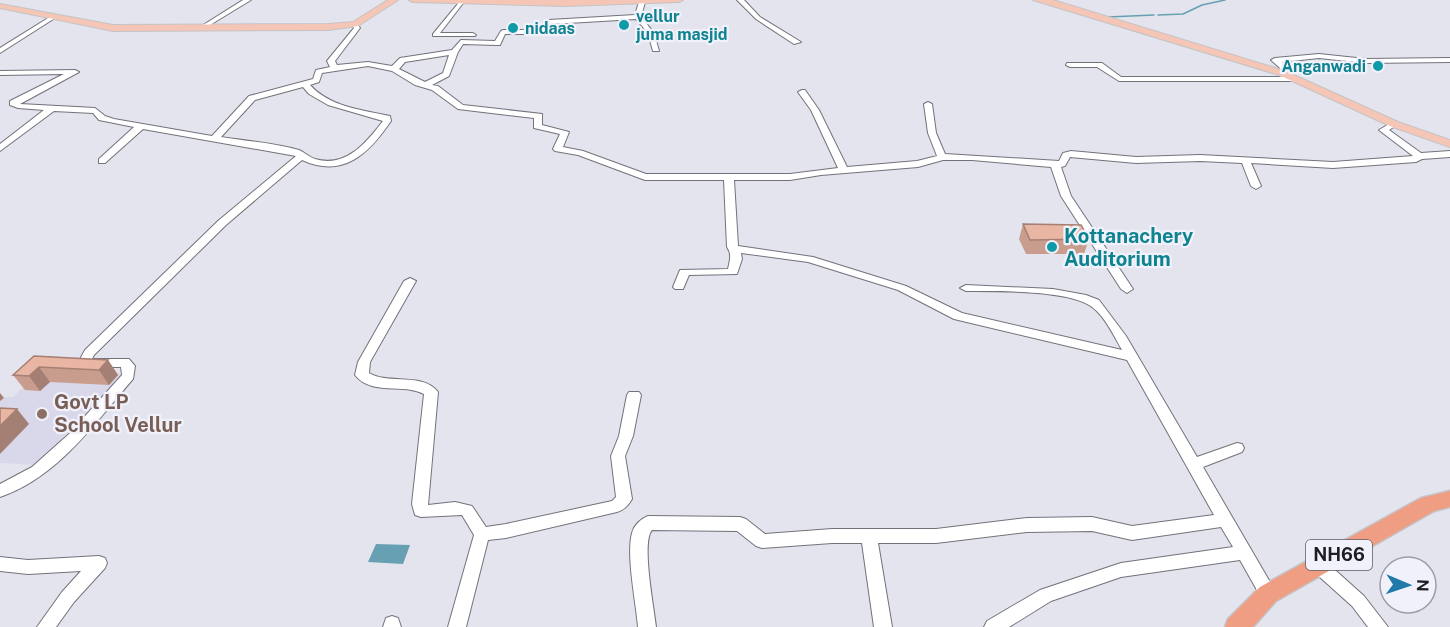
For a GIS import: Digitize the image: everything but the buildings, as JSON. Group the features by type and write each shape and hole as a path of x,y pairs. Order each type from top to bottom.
{"highway":[{"name":"NH66","path":"1238,627 1268,594 1429,504 1450,499"}],"main road":[{"path":"1,7 113,28 328,27 355,24 394,0"},
{"path":"413,0 461,2 679,0"},
{"path":"1037,0 1286,74 1394,124 1450,144"}],"street":[{"path":"203,27 248,0"},
{"path":"740,0 758,18 797,42"},
{"path":"461,2 435,35 542,32 549,22 638,17"},
{"path":"638,17 642,2"},
{"path":"0,51 53,17"},
{"path":"638,17 651,33 656,49"},
{"path":"334,68 331,61 352,37 357,28 355,24"},
{"path":"426,85 446,74 454,52 461,42 497,44 502,33"},
{"path":"394,69 403,60 454,52"},
{"path":"1286,74 1284,67 1275,60 1319,56 1366,61 1450,60"},
{"path":"215,138 252,98 316,80 319,72 368,64 394,69 435,88 461,107 539,116 537,126 539,128 565,132 558,149 580,153 645,177 790,177 918,164 942,157 976,157 1062,164 1065,157 1071,154 1136,160 1200,158 1333,165 1450,154"},
{"path":"1070,65 1099,65 1119,78 1296,79"},
{"path":"0,73 75,72 13,102 18,106 95,111 102,118 113,121 298,153 318,162 347,162 366,146 387,120 387,118 329,104 311,94 305,84"},
{"path":"802,92 815,110 844,170"},
{"path":"928,104 932,133 942,157"},
{"path":"0,148 52,108"},
{"path":"1394,124 1383,130 1419,156"},
{"path":"102,161 141,126"},
{"path":"0,491 37,471 74,438 128,376 129,366 124,362 89,364 85,361 93,348 249,198 301,156"},
{"path":"1246,162 1256,186"},
{"path":"1055,164 1066,196 1127,289"},
{"path":"679,287 684,272 732,272 736,259 735,249 732,247 729,177"},
{"path":"735,249 809,259 902,288 958,316 1130,356"},
{"path":"410,281 364,362 362,375 372,382 422,385 431,392 421,511 433,512 455,508 467,510 482,534 457,627"},
{"path":"966,288 1032,291 1077,296 1094,302 1120,336 1268,594"},
{"path":"482,534 506,531 617,506 624,499 618,456 626,436 634,395"},
{"path":"1193,465 1237,447"},
{"path":"647,627 639,554 640,532 648,523 740,524 762,541 869,535 936,536 1027,525 1092,524 1132,533 1224,520"},
{"path":"869,535 883,627"},
{"path":"993,627 1046,595 1121,570 1243,553"},
{"path":"0,564 28,567 99,563 68,597 46,627"},
{"path":"1319,566 1358,601 1379,627"}],"shaded area":[{"name":"Govt LP School Vellur","path":"41,370 122,374 37,465 0,463 0,397 13,397"}],"water":[{"path":"376,544 410,545 403,564 368,562"}],"waterway":[{"path":"1158,15 1183,14 1202,5 1225,0"},
{"path":"1108,17 1154,15"}],"place":[{"name":"vellur juma masjid","path":"624,25"},
{"name":"nidaas","path":"513,28"},
{"name":"Anganwadi","path":"1378,66"},
{"name":"Kottanachery Auditorium","path":"1052,247"},
{"name":"Govt LP School Vellur","path":"42,414"}]}
